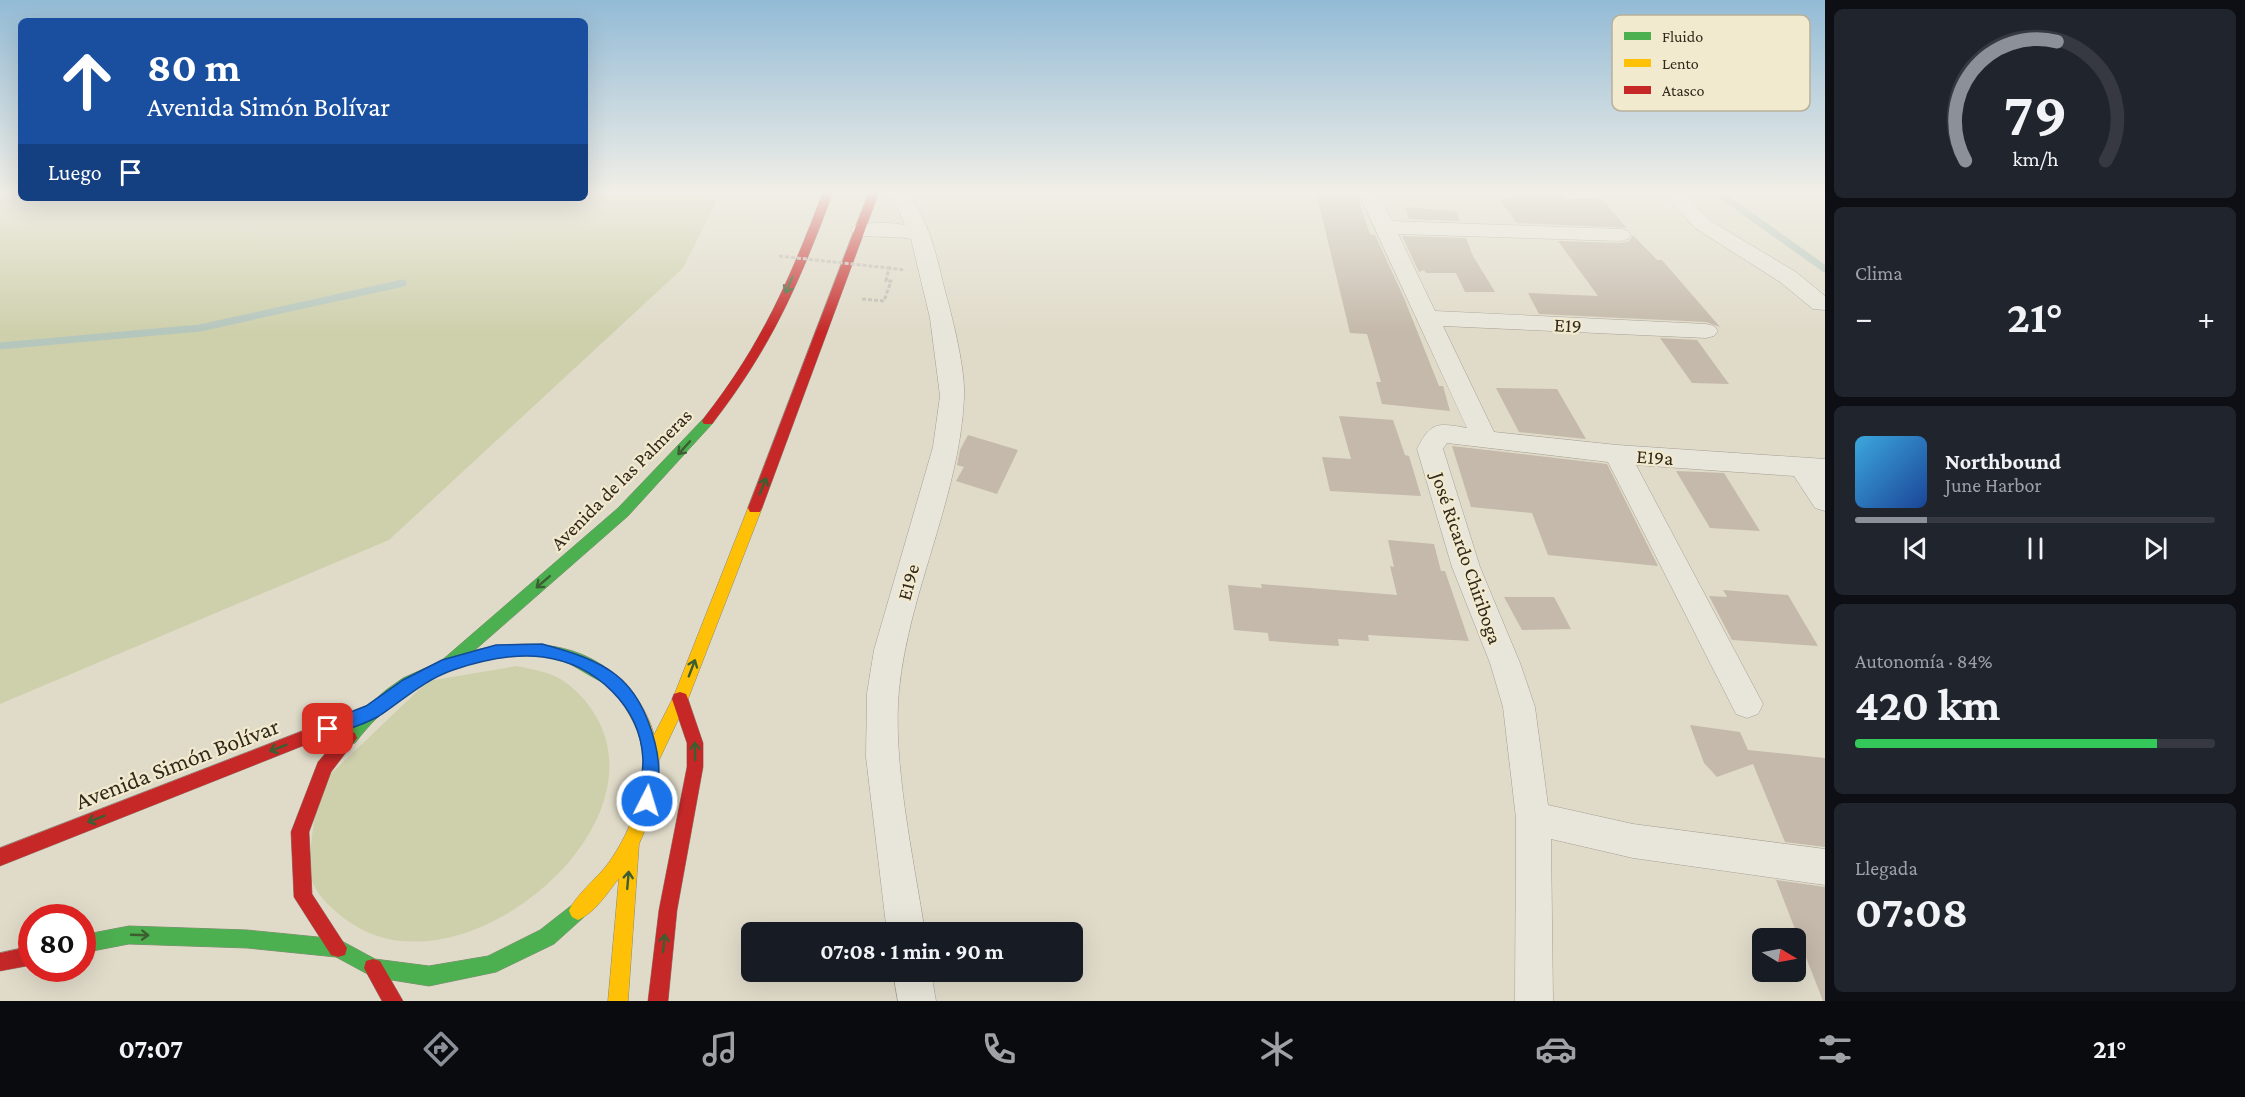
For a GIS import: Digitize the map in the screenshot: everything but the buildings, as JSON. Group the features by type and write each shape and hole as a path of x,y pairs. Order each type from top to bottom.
{"main road":[{"name":"Avenida de las Palmeras","path":"447,665 605,528 685,447 734,386 768,334 808,239"},
{"path":"651,759 680,699 797,402 858,239"},
{"path":"338,948 303,897 300,832 324,767 371,712 408,684 447,665 496,652 542,650 584,662 617,684 641,717 651,759 647,801 631,846 618,1001"},
{"path":"658,1001 668,909 695,766 695,743 690,722 680,699"},
{"name":"Avenida Simón Bolívar","path":"0,857 371,712"},
{"path":"96,941 129,935 247,939 338,948 374,968 429,976 489,965 547,937 596,895 631,846"},
{"path":"0,962 18,958"},
{"path":"374,968 393,1001"}],"street":[{"name":"E19e","path":"905,922 883,757 883,693 890,650 945,447 952,396 941,318 921,239"},
{"path":"1392,239 1485,440"},
{"path":"1725,239 1788,277 1821,304"},
{"name":"E19","path":"1429,318 1706,331"},
{"name":"José Ricardo Chiriboga","path":"1485,440 1442,433 1435,439 1430,449 1466,567 1505,663 1519,707 1533,818 1534,1001"},
{"name":"E19a","path":"1485,440 1617,454 1814,469"},
{"path":"1617,454 1747,704"},
{"path":"1814,469 1825,501"},
{"path":"1533,818 1633,841 1825,867"},
{"path":"914,982 917,1001"}],"path":[{"path":"778,256 908,270"},
{"path":"884,301 891,281 886,281 889,268"}],"green space":[{"path":"0,239 698,239 683,268 389,540 0,704"},
{"path":"517,666 557,677 580,695 597,718 609,763 601,809 577,852 540,890 495,920 447,938 398,941 354,925 321,897 310,875 311,846 319,785 428,681"}],"waterway":[{"path":"1783,239 1825,269"},
{"path":"0,346 200,328 403,283"}],"traffic: fast":[{"path":"447,665 623,512 708,421"},
{"path":"349,738 376,708 409,683 450,664 472,657 496,652 542,650 585,663 612,680"},
{"path":"96,941 129,935 247,939 338,948 373,968 429,976 489,965 547,937 578,911"}],"traffic: slow":[{"path":"651,759 680,699 755,508"},
{"path":"578,911 615,869 630,843 642,816 649,787 651,758 645,731 632,705 621,688 612,680"},
{"path":"618,1001 631,847"}],"traffic: jam":[{"path":"708,421 761,345 785,299 810,239"},
{"path":"755,508 856,239"},
{"path":"658,1001 668,910 695,767 695,743 680,699"},
{"path":"0,857 367,713"},
{"path":"338,948 303,897 300,832 324,767 349,738"},
{"path":"0,962 18,958"},
{"path":"373,968 393,1001"}],"route":[{"path":"328,729 371,712 408,684 447,665 496,652 542,650 584,662 617,684 641,717 651,759 647,801"}]}
